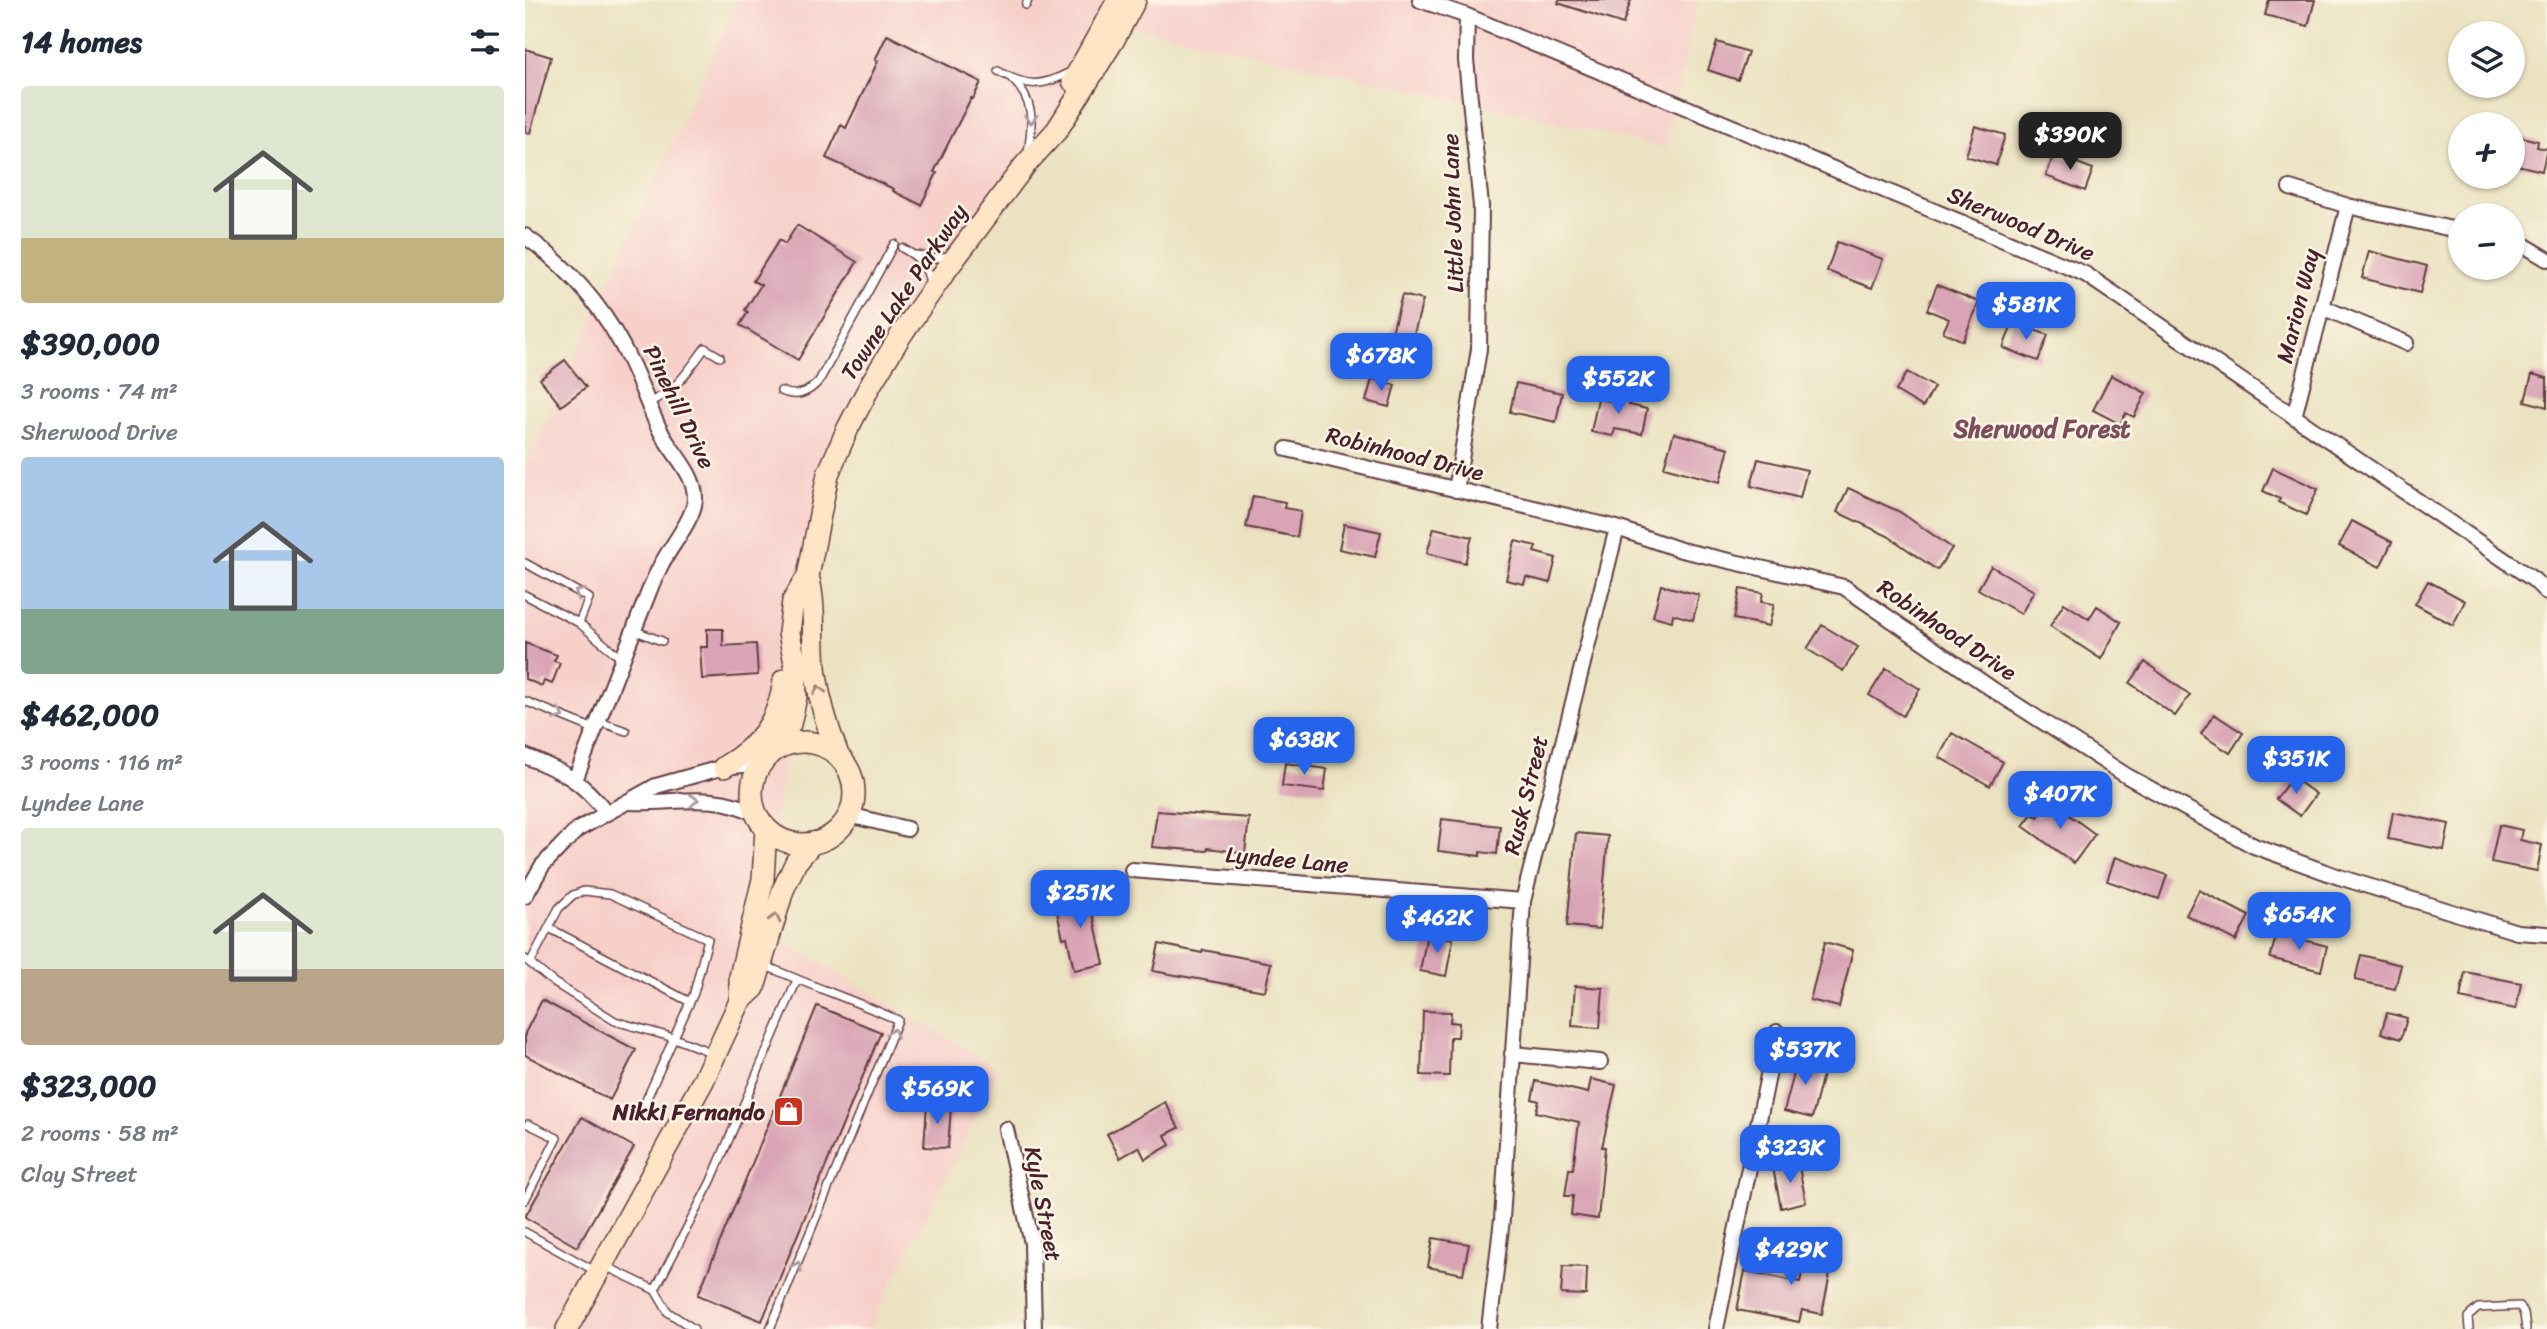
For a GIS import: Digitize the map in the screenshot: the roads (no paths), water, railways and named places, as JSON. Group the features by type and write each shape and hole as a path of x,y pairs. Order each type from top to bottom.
{"main road":[{"name":"Towne Lake Parkway","path":"1025,165 1118,0"},
{"name":"Towne Lake Parkway","path":"767,757 790,724 796,697 795,663 789,633 793,601 808,576 828,474 848,428 872,382 930,292 1025,165 1057,130 1113,41 1135,0"},
{"name":"Towne Lake Parkway","path":"808,576 813,595 816,675 827,726 838,755"},
{"path":"724,767 740,757 761,737 781,703 789,633"},
{"path":"740,1001 740,977 763,879 761,821 752,796 754,779 767,757 790,743 807,742 824,746 838,755 848,768 853,783 854,800 849,815 840,828 827,838 812,844 795,844 780,839 761,821"},
{"path":"567,1329 716,1054 740,1001 754,988 783,890 796,862 812,844"}],"street":[{"name":"Sherwood Drive","path":"1420,0 1467,16 2085,274 2534,580 2547,593"},
{"name":"Little John Lane","path":"1456,490 1479,349 1481,206 1466,60 1467,16"},
{"path":"2290,188 2349,206 2448,228"},
{"name":"Marion Way","path":"2294,418 2349,206"},
{"name":"Pinehill Drive","path":"525,236 556,261 591,296 608,318 632,364 663,436 693,485 695,500 691,513 660,567 621,658 575,780"},
{"path":"2525,246 2547,259"},
{"path":"2322,307 2406,343"},
{"name":"Robinhood Drive","path":"1287,449 1616,528 1681,550 1844,587 1995,691 2127,776 2254,846 2339,877 2517,932 2547,934"},
{"name":"Rusk Street","path":"1489,1329 1502,1219 1523,901 1616,528"},
{"path":"525,756 575,780 587,789 607,813"},
{"path":"525,896 542,866 577,830 656,786 767,757"},
{"path":"630,802 657,804 716,799 742,806 761,821"},
{"path":"849,815 907,828"},
{"name":"Lyndee Lane","path":"1132,870 1523,901"},
{"path":"1716,1329 1777,1032"},
{"path":"1512,1054 1600,1062"},
{"name":"Kyle Street","path":"1006,1129 1031,1243 1034,1329"}],"lane":[{"path":"998,71 1012,79 1037,84 1054,80 1081,66"},
{"path":"1012,79 1026,95 1030,105 1031,131 1025,165"},
{"path":"781,391 800,395 819,381 898,246 915,255 942,257 959,254"},
{"path":"915,255 928,273 930,292"},
{"path":"647,402 659,399 677,386 705,348 720,357"},
{"path":"525,563 589,598 579,623"},
{"path":"525,595 579,623 621,658"},
{"path":"633,630 662,641"},
{"path":"525,701 595,725 626,731"},
{"path":"643,1107 674,1038 690,1002 708,939 610,894 584,891 573,895 559,908 527,961 553,982 614,1020 674,1038 716,1054"},
{"path":"549,928 690,1002"},
{"path":"762,965 898,1020 770,1329"},
{"path":"655,1290 711,1181 797,980"},
{"path":"525,1200 557,1138 526,1126"},
{"path":"525,1232 600,1269 655,1290 668,1312 694,1329"},
{"path":"2469,1329 2469,1318 2478,1308 2520,1306 2526,1329"}],"place":[{"name":"Nikki Fernando","path":"788,1112"}],"district":[{"name":"Sherwood Forest","path":"2042,429"}]}
